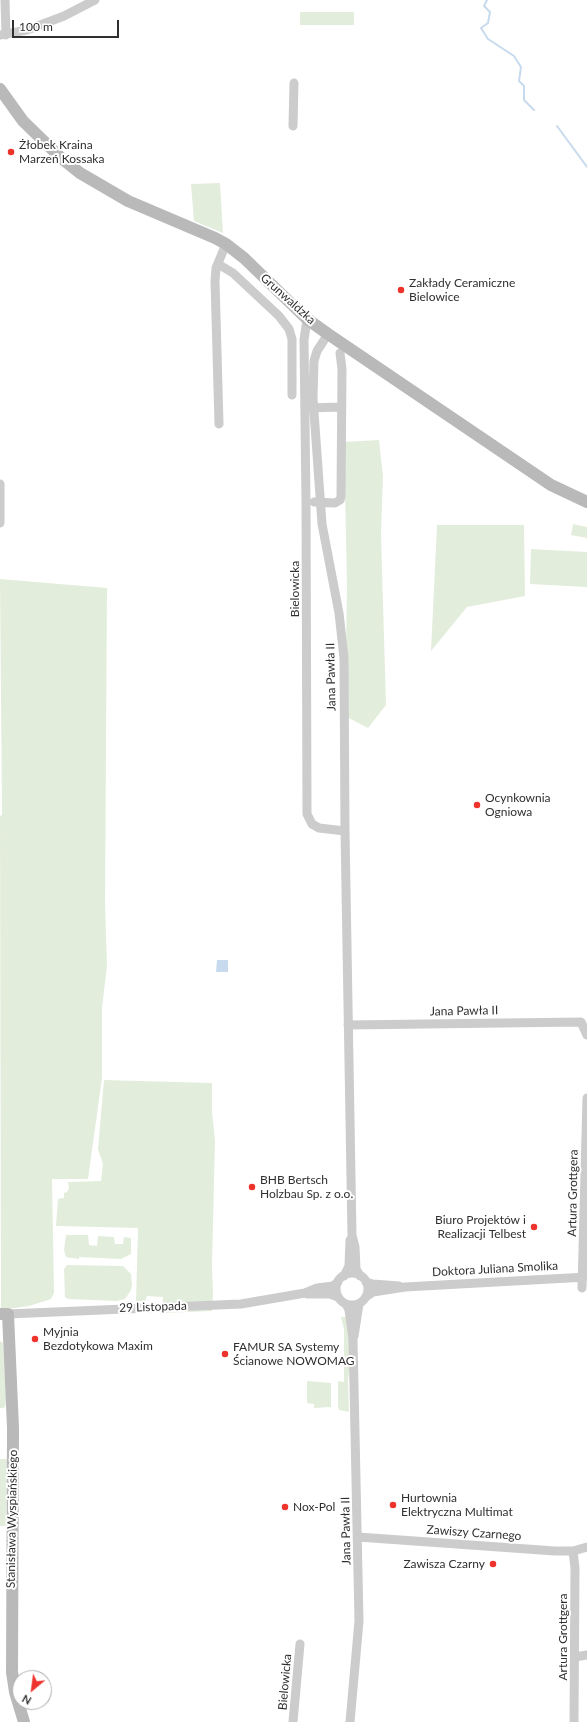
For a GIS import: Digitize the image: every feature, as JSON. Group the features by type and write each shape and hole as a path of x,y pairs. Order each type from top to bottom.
{"street":[{"path":"5,0 3,35 27,30 64,16 95,0"},
{"path":"293,126 294,83"},
{"name":"Grunwaldzka","path":"2,96 43,141 69,164 95,182 128,201 226,244 244,258 307,319 551,485 587,502"},
{"path":"219,424 215,281 218,264 226,244"},
{"path":"218,264 233,273 279,316 289,329 292,339 292,395"},
{"name":"Bielowicka","path":"307,319 304,340 310,408 306,502 307,814 312,824 319,828 345,831"},
{"name":"Jana Pawła II","path":"328,334 317,351 314,361 310,408 319,503 343,641 352,1235 356,1268 363,1279"},
{"path":"306,502 335,503 340,500 342,369 340,353"},
{"path":"310,408 341,407"},
{"path":"0,484 0,523"},
{"name":"Jana Pawła II","path":"348,1025 581,1022 587,1035"},
{"name":"Artura Grottgera","path":"582,1288 585,1277 587,1098"},
{"name":"Jana Pawła II","path":"341,1279 349,1266 349,1245 352,1235"},
{"path":"353,1274 363,1279 368,1290 367,1296 359,1304 346,1304 338,1297 336,1288 341,1279 353,1274"},
{"name":"Doktora Juliana Smolika","path":"367,1296 373,1292 405,1287 585,1277"},
{"name":"29 Listopada","path":"306,1294 317,1288 333,1286 341,1279"},
{"name":"Doktora Juliana Smolika","path":"363,1279 373,1284 405,1287"},
{"name":"29 Listopada","path":"4,1314 241,1304 306,1294 330,1294 338,1297"},
{"name":"Jana Pawła II","path":"346,1304 349,1310 353,1339 359,1633 350,1722"},
{"name":"Jana Pawła II","path":"353,1339 359,1304"},
{"name":"Stanisława Wyspiańskiego","path":"4,1314 14,1456 12,1666 15,1692 24,1722"},
{"name":"Zawiszy Czarnego","path":"358,1537 573,1551 587,1547"},
{"name":"Artura Grottgera","path":"573,1551 575,1568 574,1722"},
{"name":"Bielowicka","path":"294,1722 300,1644"},
{"path":"575,1657 587,1655"}],"green space":[{"path":"300,12 354,12 354,25 300,25"},
{"path":"220,183 223,233 194,221 191,184"},
{"path":"379,440 383,476 381,534 386,705 368,728 345,716 347,585 344,442"},
{"path":"573,524 587,527 587,538 571,535"},
{"path":"437,525 524,525 525,596 467,607 431,651"},
{"path":"531,549 587,552 587,587 530,584"},
{"path":"0,579 107,588 105,903 107,966 102,1008 102,1078 88,1179 52,1179 54,1293 51,1299 29,1306 1,1310 0,816 2,815"},
{"path":"104,1080 212,1083 212,1112 215,1140 212,1311 162,1313 163,1297 147,1296 145,1301 136,1301 138,1228 56,1226 58,1199 64,1198 64,1193 67,1192 69,1188 68,1182 101,1181 103,1164 98,1149"},
{"path":"66,1235 88,1235 89,1245 97,1246 98,1236 114,1237 115,1244 123,1244 124,1237 131,1238 131,1254 121,1259 79,1257 79,1259 66,1257 64,1250"},
{"path":"67,1265 123,1266 131,1274 131,1290 125,1299 117,1301 68,1299 65,1297 64,1269"},
{"path":"341,1317 349,1317 351,1357 348,1381 349,1412 339,1410 338,1406 338,1381 344,1382 344,1329"},
{"path":"0,1341 3,1343 6,1400 5,1407 3,1408 0,1408"},
{"path":"307,1381 331,1383 331,1407 314,1408 314,1404 307,1403"},
{"path":"0,1459 7,1459 6,1526 0,1526"}],"water":[{"path":"217,960 228,960 228,972 216,972"}],"waterway":[{"path":"487,0 484,6 490,12 488,23 481,28 488,39 514,56 521,67 519,81 524,86 524,100 534,110"},
{"path":"557,126 587,167"}],"place":[{"name":"Żłobek Kraina Marzeń Kossaka","path":"11,152"},
{"name":"Zakłady Ceramiczne Bielowice","path":"401,290"},
{"name":"Ocynkownia Ogniowa","path":"477,805"},
{"name":"BHB Bertsch Holzbau Sp. z o.o.","path":"252,1187"},
{"name":"Biuro Projektów i Realizacji Telbest","path":"534,1227"},
{"name":"Myjnia Bezdotykowa Maxim","path":"35,1339"},
{"name":"FAMUR SA Systemy Ścianowe NOWOMAG","path":"225,1354"},
{"name":"Hurtownia Elektryczna Multimat","path":"393,1505"},
{"name":"Nox-Pol","path":"285,1507"},
{"name":"Zawisza Czarny","path":"493,1564"}]}
